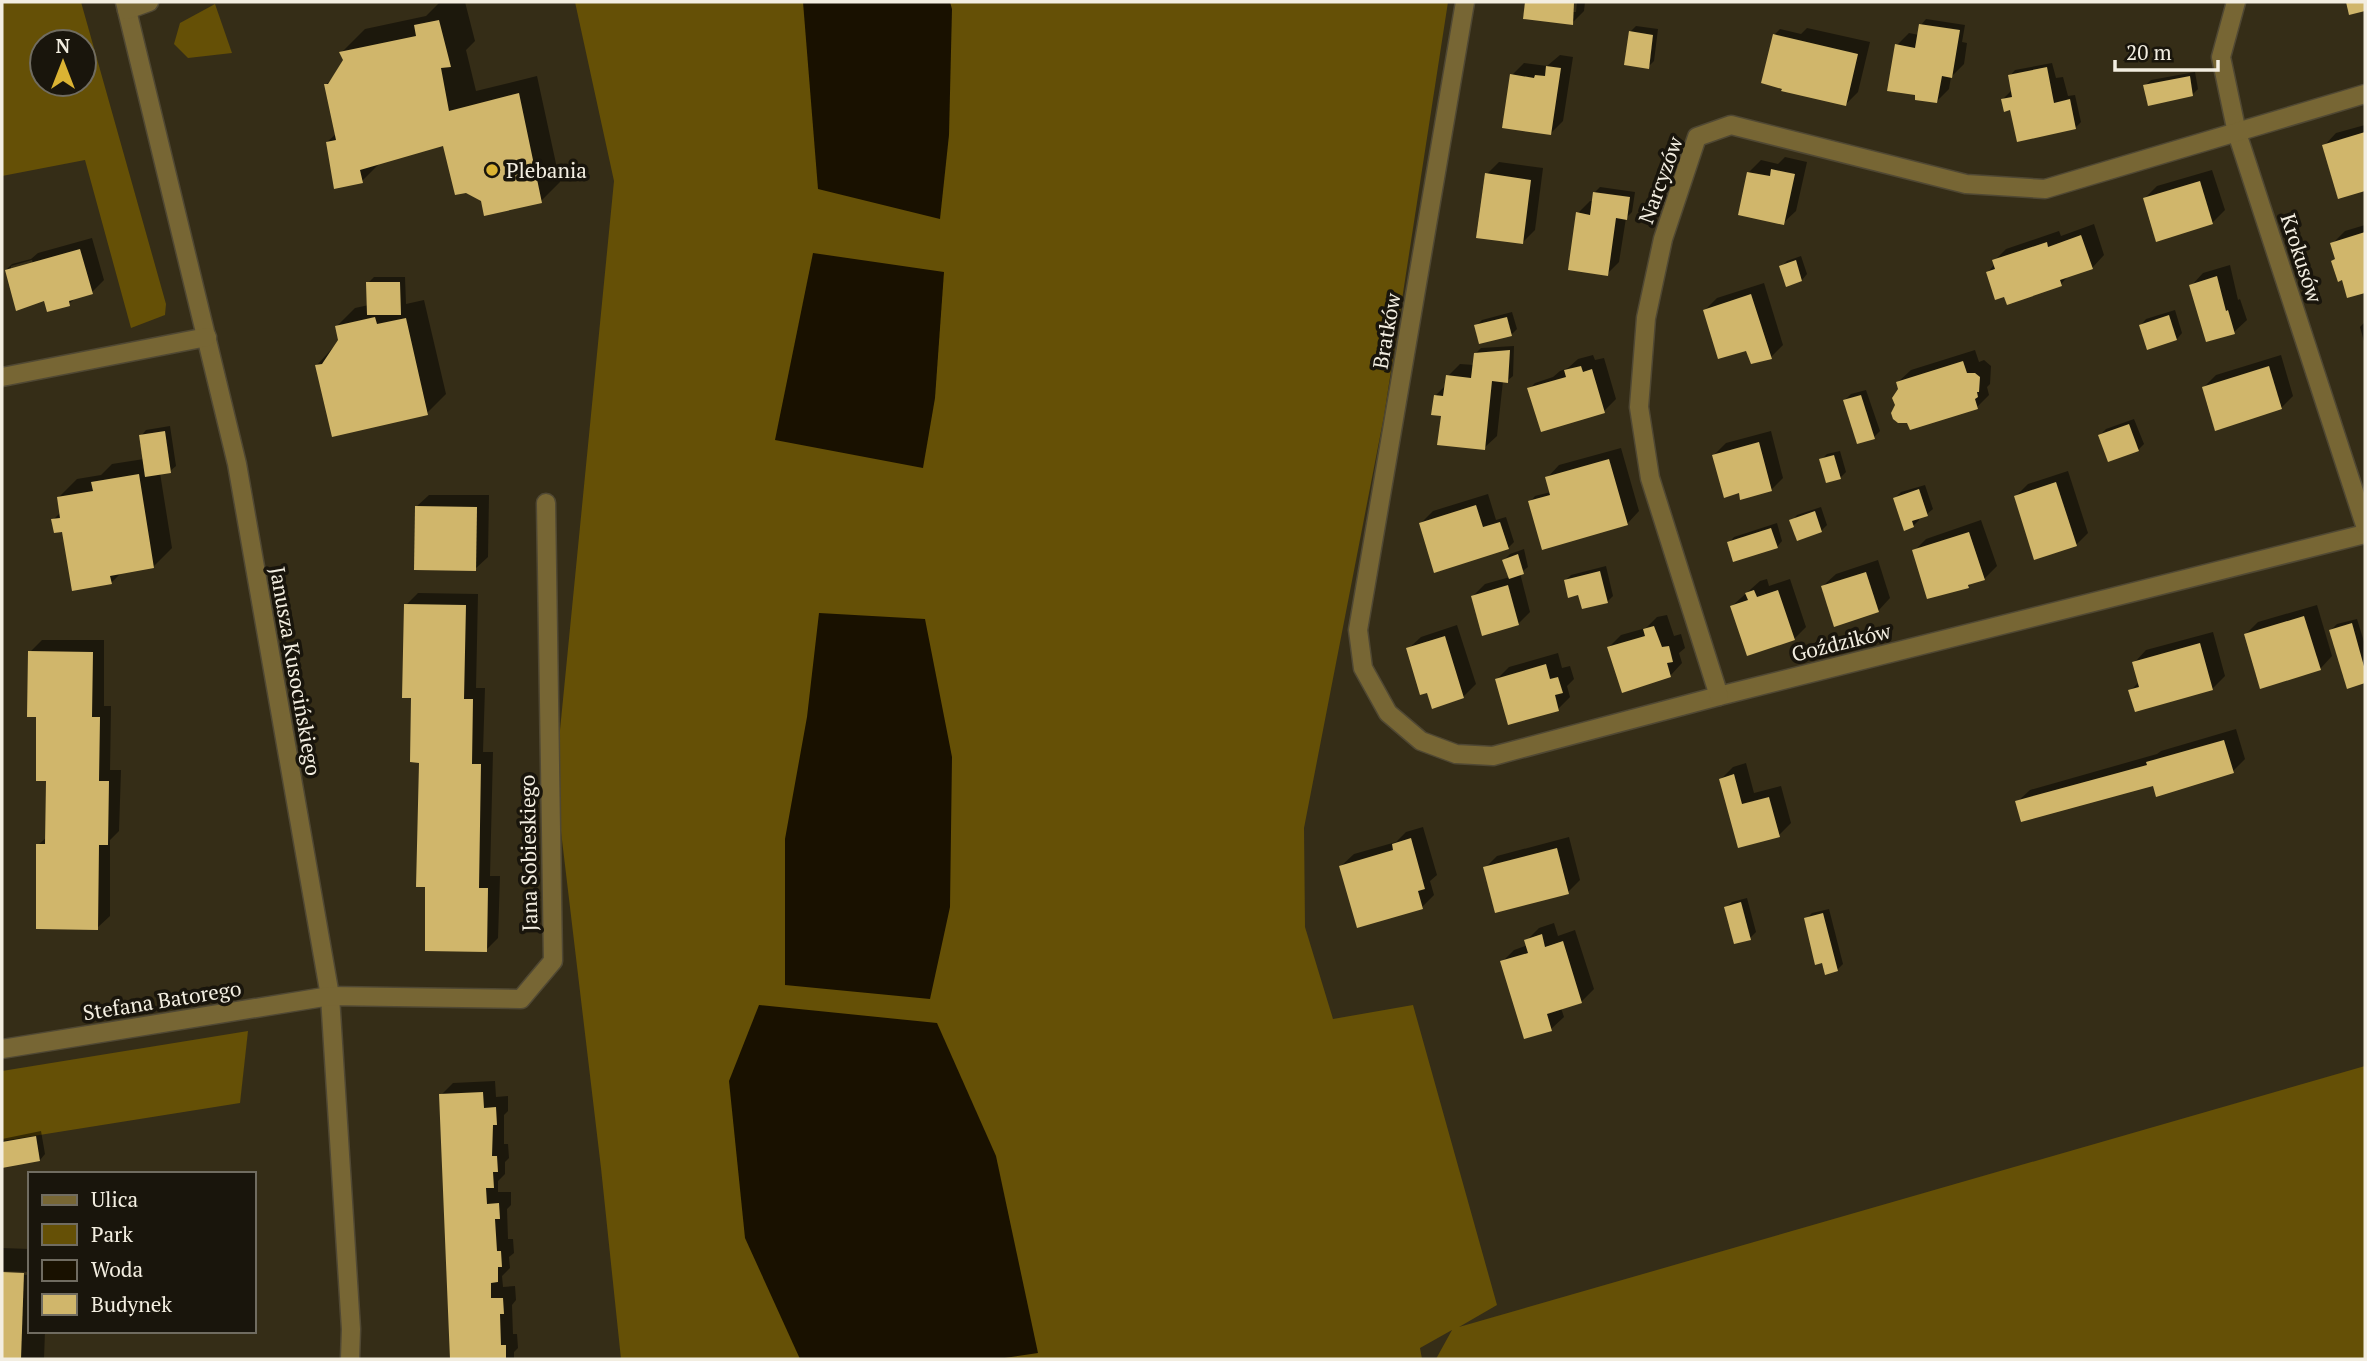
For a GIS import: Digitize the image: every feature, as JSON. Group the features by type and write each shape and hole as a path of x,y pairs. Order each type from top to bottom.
{"street":[{"path":"126,6 149,2"},
{"name":"Bratków","path":"1363,668 1358,630 1465,2"},
{"name":"Krokusów","path":"2236,2 2221,57 2237,133 2365,526"},
{"name":"Janusza Kusocińskiego","path":"126,6 237,464 330,996 351,1329 350,1359"},
{"path":"2237,133 2365,94"},
{"name":"Narcyzów","path":"1719,696 1650,478 1639,407 1646,318 1660,252 1697,137 1731,125 1966,184 2045,189 2237,133"},
{"path":"2,377 207,337"},
{"name":"Jana Sobieskiego","path":"330,996 521,999 553,961 546,503"},
{"name":"Goździków","path":"1363,668 1388,713 1422,741 1455,754 1493,756 1719,696 2365,534"},
{"name":"Stefana Batorego","path":"2,1049 330,996"}],"green space":[{"path":"2,2 81,2 88,28 28,28 28,98 98,98 98,62 166,304 165,315 131,328 85,160 2,176"},
{"path":"575,2 1448,2 1384,416 1304,828 1305,927 1333,1019 1413,1005 1497,1305 1459,1327 2365,1066 2365,1359 1436,1359 1452,1330 1420,1348 1422,1359 621,1359 555,781 614,181"},
{"path":"215,4 232,53 188,58 174,44 180,23"},
{"path":"248,1031 240,1103 2,1141 2,1071"}],"water":[{"path":"803,2 950,2 949,135 940,219 818,189"},
{"path":"813,253 944,272 935,398 923,468 775,440"},
{"path":"819,613 925,619 952,757 950,907 930,999 785,985 785,839 807,717"},
{"path":"759,1005 937,1023 996,1156 1038,1353 998,1359 800,1359 745,1238 729,1081"}],"building":[{"path":"1525,2 1574,2 1573,25 1523,19"},
{"path":"2346,2 2365,2 2365,11 2349,15"},
{"path":"439,20 451,67 441,68 449,111 519,93 542,203 484,216 481,201 466,193 455,195 443,146 360,170 363,183 334,189 326,142 336,140 324,84 328,84 343,60 339,52 416,36 414,25"},
{"path":"1919,24 1960,30 1952,78 1942,76 1937,103 1915,100 1915,95 1887,91 1895,44 1915,48"},
{"path":"1629,31 1653,35 1649,69 1624,65"},
{"path":"1773,34 1858,54 1846,106 1781,91 1782,89 1761,83"},
{"path":"1546,66 1561,68 1551,135 1502,128 1510,74 1534,78 1535,75 1545,76"},
{"path":"2047,67 2054,103 2070,99 2076,129 2017,142 2010,110 2004,112 2001,99 2012,97 2008,75"},
{"path":"2190,76 2193,96 2148,106 2143,85"},
{"path":"2365,132 2365,191 2338,199 2322,145"},
{"path":"1771,169 1795,174 1784,225 1738,215 1747,172 1770,176"},
{"path":"1485,173 1531,180 1523,244 1476,238"},
{"path":"2200,181 2213,224 2156,242 2143,198"},
{"path":"1593,192 1630,197 1627,220 1616,218 1608,276 1568,270 1576,212 1590,215"},
{"path":"2365,232 2365,293 2347,298 2342,280 2338,282 2331,261 2335,259 2330,243"},
{"path":"2081,235 2093,269 2060,280 2062,286 2007,305 2004,297 1995,300 1986,272 1995,269 1992,260 2047,242 2048,247"},
{"path":"80,249 93,294 69,301 70,306 47,312 44,301 16,311 5,270"},
{"path":"1796,260 1802,281 1786,287 1779,266"},
{"path":"2217,276 2235,334 2206,342 2189,285"},
{"path":"366,282 400,282 401,315 367,315"},
{"path":"1751,294 1772,359 1751,364 1746,351 1718,359 1703,310"},
{"path":"2169,315 2177,340 2147,350 2139,325"},
{"path":"375,317 377,324 406,318 428,415 332,437 315,365 322,364 338,340 335,326"},
{"path":"1507,317 1512,336 1479,344 1474,325"},
{"path":"1510,350 1508,383 1492,381 1485,450 1437,445 1441,416 1431,415 1434,395 1443,396 1446,375 1471,378 1474,353"},
{"path":"1963,361 1967,373 1975,373 1980,377 1978,397 1975,399 1978,409 1910,430 1907,423 1898,423 1893,419 1891,413 1895,405 1892,398 1898,389 1896,382"},
{"path":"1581,366 1583,372 1592,369 1605,413 1541,432 1527,388 1566,377 1564,370"},
{"path":"2269,366 2282,409 2215,431 2202,387"},
{"path":"1861,395 1875,439 1857,444 1843,400"},
{"path":"2129,424 2139,451 2108,462 2098,435"},
{"path":"165,431 171,473 145,477 139,435"},
{"path":"1759,442 1772,491 1740,500 1739,493 1724,498 1712,455"},
{"path":"1834,455 1841,479 1826,483 1819,459"},
{"path":"1609,459 1628,525 1542,550 1528,501 1550,495 1545,477"},
{"path":"139,474 154,568 110,576 112,584 72,591 62,532 54,533 51,519 60,518 57,497 93,491 91,482"},
{"path":"2056,482 2077,546 2034,560 2014,496"},
{"path":"1919,489 1928,516 1912,521 1914,527 1904,531 1893,498"},
{"path":"1476,505 1483,527 1500,522 1509,549 1434,573 1419,523"},
{"path":"415,506 477,507 476,571 414,570"},
{"path":"1815,511 1822,532 1797,541 1789,520"},
{"path":"1771,528 1778,548 1733,562 1727,542"},
{"path":"1969,532 1985,580 1968,585 1969,588 1927,599 1912,550"},
{"path":"1518,554 1524,574 1509,579 1502,560"},
{"path":"1600,571 1608,603 1582,609 1578,595 1568,598 1564,580"},
{"path":"1866,572 1879,612 1834,627 1821,586"},
{"path":"1508,585 1519,625 1482,636 1471,596"},
{"path":"1754,590 1757,597 1778,590 1795,640 1747,656 1730,606 1748,600 1745,593"},
{"path":"404,604 466,605 464,699 473,699 472,764 481,764 479,888 488,888 487,952 425,951 425,887 416,887 419,763 410,762 411,698 402,698"},
{"path":"2304,616 2321,670 2260,689 2244,634"},
{"path":"2352,623 2365,670 2365,683 2347,689 2329,630"},
{"path":"1654,626 1662,647 1669,646 1673,662 1667,663 1671,677 1622,693 1607,647 1645,636 1643,629"},
{"path":"1445,636 1464,698 1432,709 1427,693 1420,695 1406,648"},
{"path":"2200,643 2213,690 2135,712 2128,690 2139,687 2132,662"},
{"path":"28,651 93,652 92,717 100,717 99,781 109,781 108,845 99,845 98,930 36,929 36,844 45,844 46,781 36,781 36,717 27,717"},
{"path":"1546,664 1550,679 1558,677 1563,693 1555,695 1559,711 1508,725 1495,679"},
{"path":"2224,740 2234,773 2156,797 2153,786 2021,822 2015,801 2147,765 2146,762"},
{"path":"1734,774 1742,804 1769,797 1780,837 1738,848 1719,779"},
{"path":"1411,838 1425,889 1418,891 1423,909 1357,928 1339,866 1393,850 1392,844"},
{"path":"1557,848 1569,894 1495,913 1483,867"},
{"path":"1741,902 1751,940 1734,944 1724,907"},
{"path":"1823,913 1838,971 1825,975 1822,963 1815,965 1804,918"},
{"path":"1542,934 1545,947 1563,941 1582,1003 1547,1014 1552,1031 1524,1039 1500,961 1528,953 1524,940"},
{"path":"483,1092 484,1108 496,1107 497,1125 493,1125 492,1156 497,1156 498,1172 493,1172 494,1188 486,1188 487,1204 499,1203 500,1219 495,1219 497,1251 501,1251 502,1267 498,1267 498,1282 491,1283 491,1298 503,1298 504,1314 500,1314 501,1345 506,1345 506,1359 450,1359 439,1094"},
{"path":"36,1136 40,1161 2,1168 2,1142"},
{"path":"2,1272 24,1273 21,1359 2,1359"}],"place":[{"name":"Plebania","path":"492,170"}]}
